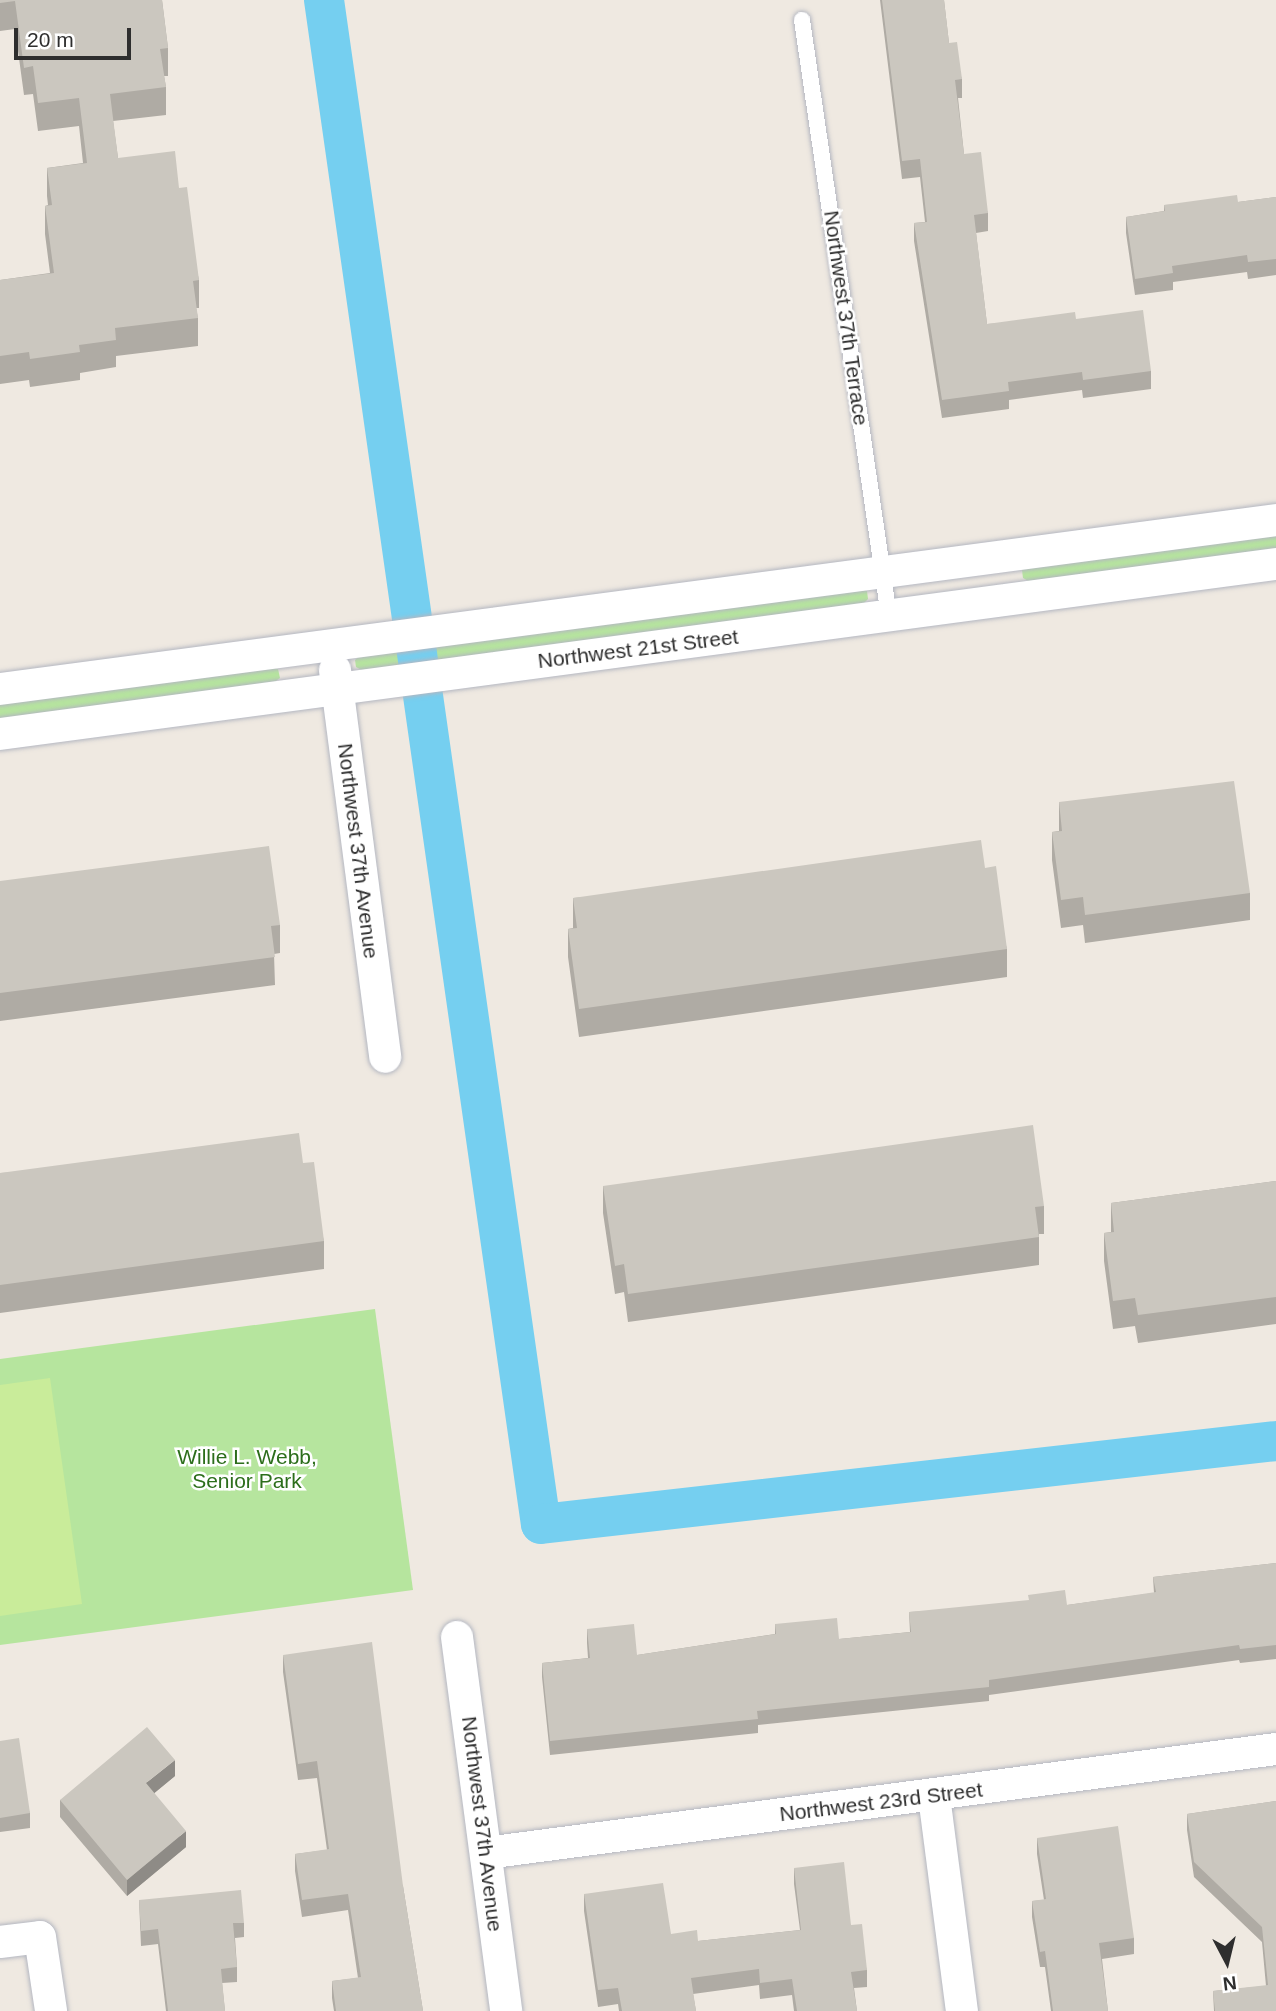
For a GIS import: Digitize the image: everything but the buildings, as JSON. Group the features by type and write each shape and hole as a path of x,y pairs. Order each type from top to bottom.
{"street":[{"name":"Northwest 21st Street","path":"0,689 1276,520"},
{"name":"Northwest 21st Street","path":"0,734 1276,564"},
{"name":"Northwest 37th Avenue","path":"332,645 385,1057"},
{"name":"Northwest 37th Avenue","path":"457,1637 506,2011"},
{"name":"Northwest 23rd Street","path":"485,1853 934,1796 1276,1748"},
{"path":"934,1796 962,2011"},
{"path":"0,1942 40,1937 51,2011"}],"lane":[{"name":"Northwest 37th Terrace","path":"802,20 889,616"}],"green space":[{"path":"1276,531 1276,551 1032,583 1023,578 1022,570 1028,564"},
{"path":"858,587 867,591 868,599 860,607 365,672 356,667 355,660 362,654"},
{"path":"270,666 278,669 280,678 272,684 0,721 0,702"},
{"name":"Willie L. Webb, Senior Park","path":"375,1309 413,1590 0,1645 0,1359"},
{"path":"50,1378 82,1604 0,1616 0,1385"}],"waterway":[{"path":"324,0 541,1524 1276,1441"}]}
